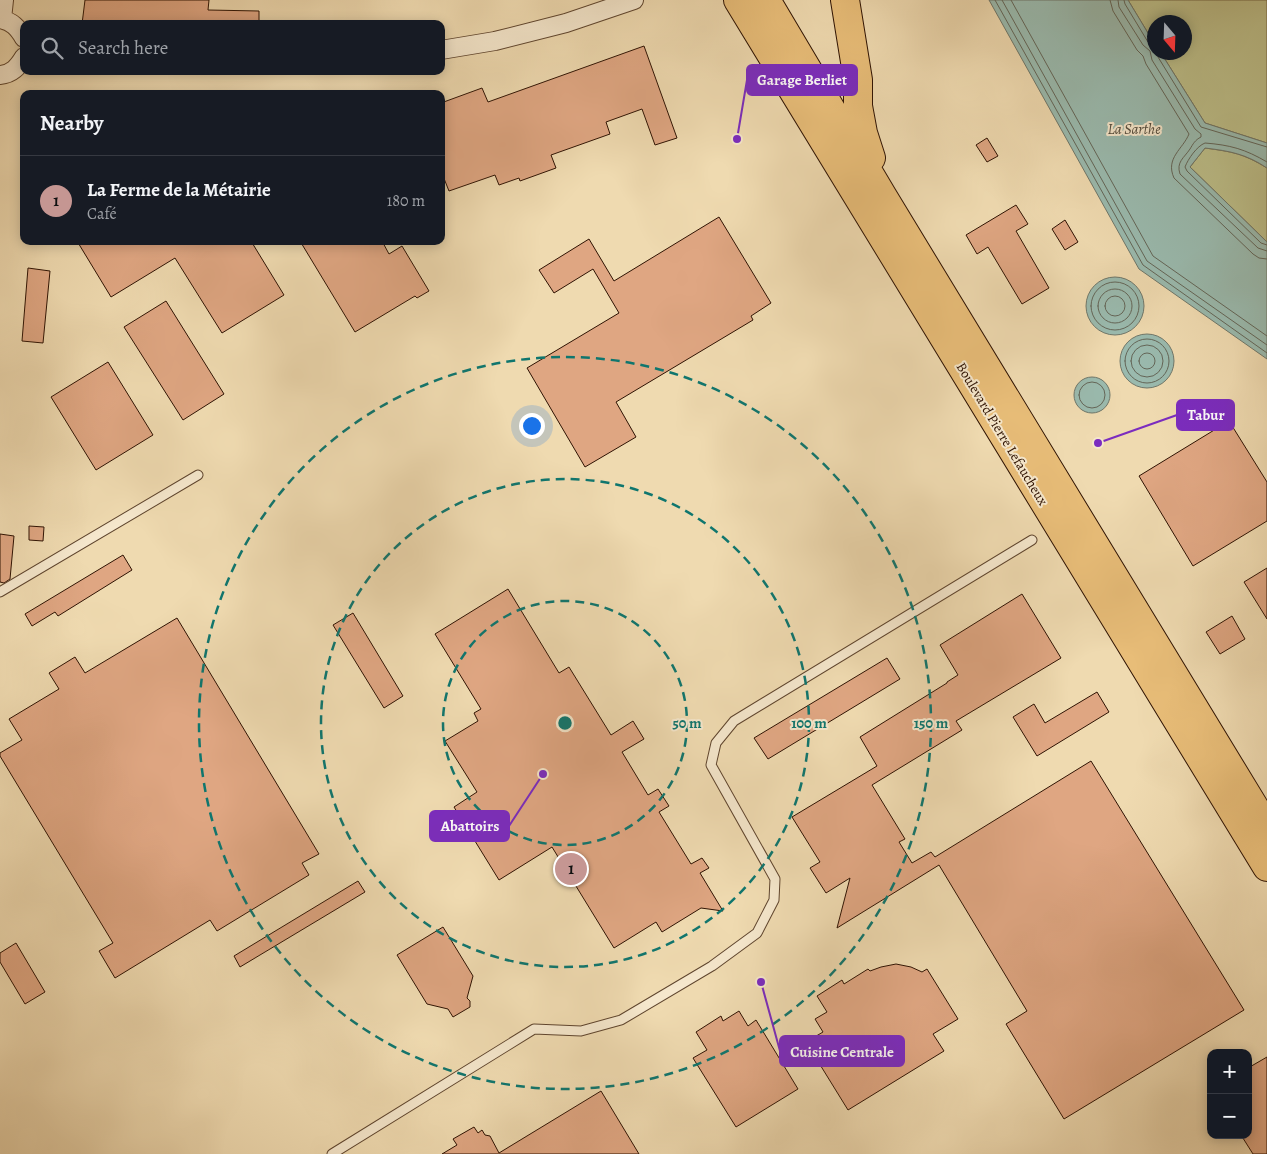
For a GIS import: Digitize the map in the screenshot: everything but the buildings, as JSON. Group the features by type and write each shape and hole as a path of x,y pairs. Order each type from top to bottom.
{"main road":[{"name":"Boulevard Pierre Lefaucheux","path":"738,0 1267,867"},
{"name":"Boulevard Pierre Lefaucheux","path":"766,0 883,197 1267,828"},
{"path":"845,0 858,80 858,106 863,133 883,197"}],"street":[{"path":"4,0 1,19 20,30"},
{"path":"445,49 495,41 566,23 634,0"},
{"path":"0,75 12,71 20,63"}],"lane":[{"path":"0,592 198,475"},
{"path":"332,1154 534,1029 581,1031 621,1020 712,966 757,933 774,900 775,879 711,765 716,743 734,722 1032,540"}],"green space":[{"path":"1128,0 1267,0 1267,143 1205,123 1165,60 1192,60 1192,15 1147,15 1147,31"},
{"path":"1205,148 1237,154 1267,168 1267,242 1190,167"}],"water":[{"name":"La Sarthe","path":"989,0 1128,0 1147,31 1147,60 1165,60 1205,123 1267,143 1267,168 1252,159 1238,154 1205,148 1190,167 1267,242 1267,359 1139,269"},
{"path":"1115,277 1131,282 1139,290 1144,306 1139,322 1131,330 1115,335 1099,330 1091,322 1086,306 1091,290 1099,282"},
{"path":"1142,334 1152,334 1162,338 1170,346 1174,361 1170,376 1162,384 1152,388 1142,388 1132,384 1124,376 1120,366 1120,356 1124,346 1132,338"},
{"path":"1092,377 1099,378 1105,382 1109,388 1109,402 1105,408 1099,412 1092,413 1085,412 1079,408 1075,402 1074,395 1075,388 1079,382 1085,378"}],"place":[{"name":"Garage Berliet","path":"737,139"},
{"name":"Tabur","path":"1098,443"},
{"name":"Abattoirs","path":"543,774"},
{"name":"La Ferme de la Métairie","path":"571,869"},
{"name":"Cuisine Centrale","path":"761,982"}]}
